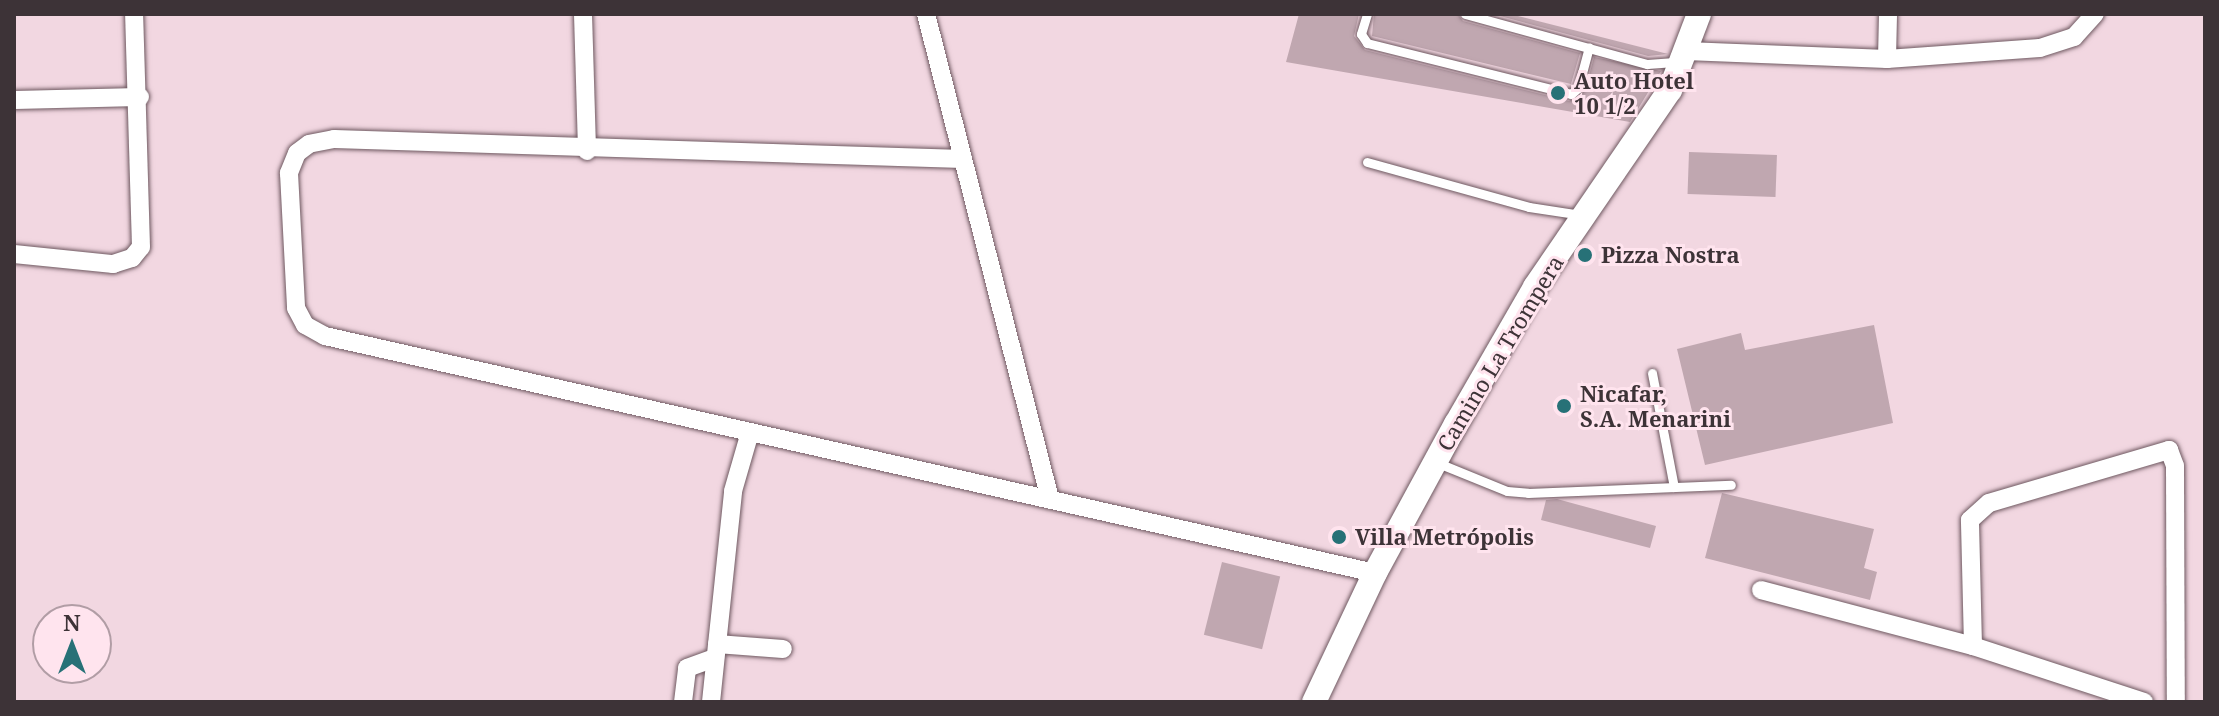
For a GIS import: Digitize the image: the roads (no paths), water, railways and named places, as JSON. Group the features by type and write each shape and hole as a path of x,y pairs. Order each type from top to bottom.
{"street":[{"path":"14,254 113,264 132,258 141,247 140,97 134,14"},
{"path":"583,14 587,151"},
{"path":"926,14 1050,499"},
{"name":"Camino La Trompera","path":"1314,702 1375,573 1535,287 1670,90 1699,14"},
{"path":"1887,59 1888,14"},
{"path":"1684,56 1887,59 2040,48 2074,37 2095,14"},
{"path":"14,100 140,97"},
{"path":"963,159 587,151 334,139 309,144 297,153 289,173 296,308 305,325 325,336 1375,573"},
{"path":"711,702 733,491 750,432"},
{"path":"1973,646 1970,520 1989,503 2169,450 2175,466 2176,702"},
{"path":"1761,590 1973,646 2144,702"},
{"path":"683,702 687,668 716,651 783,649"}],"lane":[{"path":"1367,14 1361,34 1367,43 1571,94 1578,88 1589,47"},
{"path":"1465,14 1647,64 1684,56"},
{"path":"1367,162 1529,207 1585,216"},
{"path":"1652,373 1674,487"},
{"path":"1435,462 1517,492 1731,485"}],"place":[{"name":"Auto Hotel 10 1/2","path":"1558,93"},
{"name":"Pizza Nostra","path":"1585,255"},
{"name":"Nicafar, S.A. Menarini","path":"1564,406"},
{"name":"Villa Metrópolis","path":"1339,537"}]}
